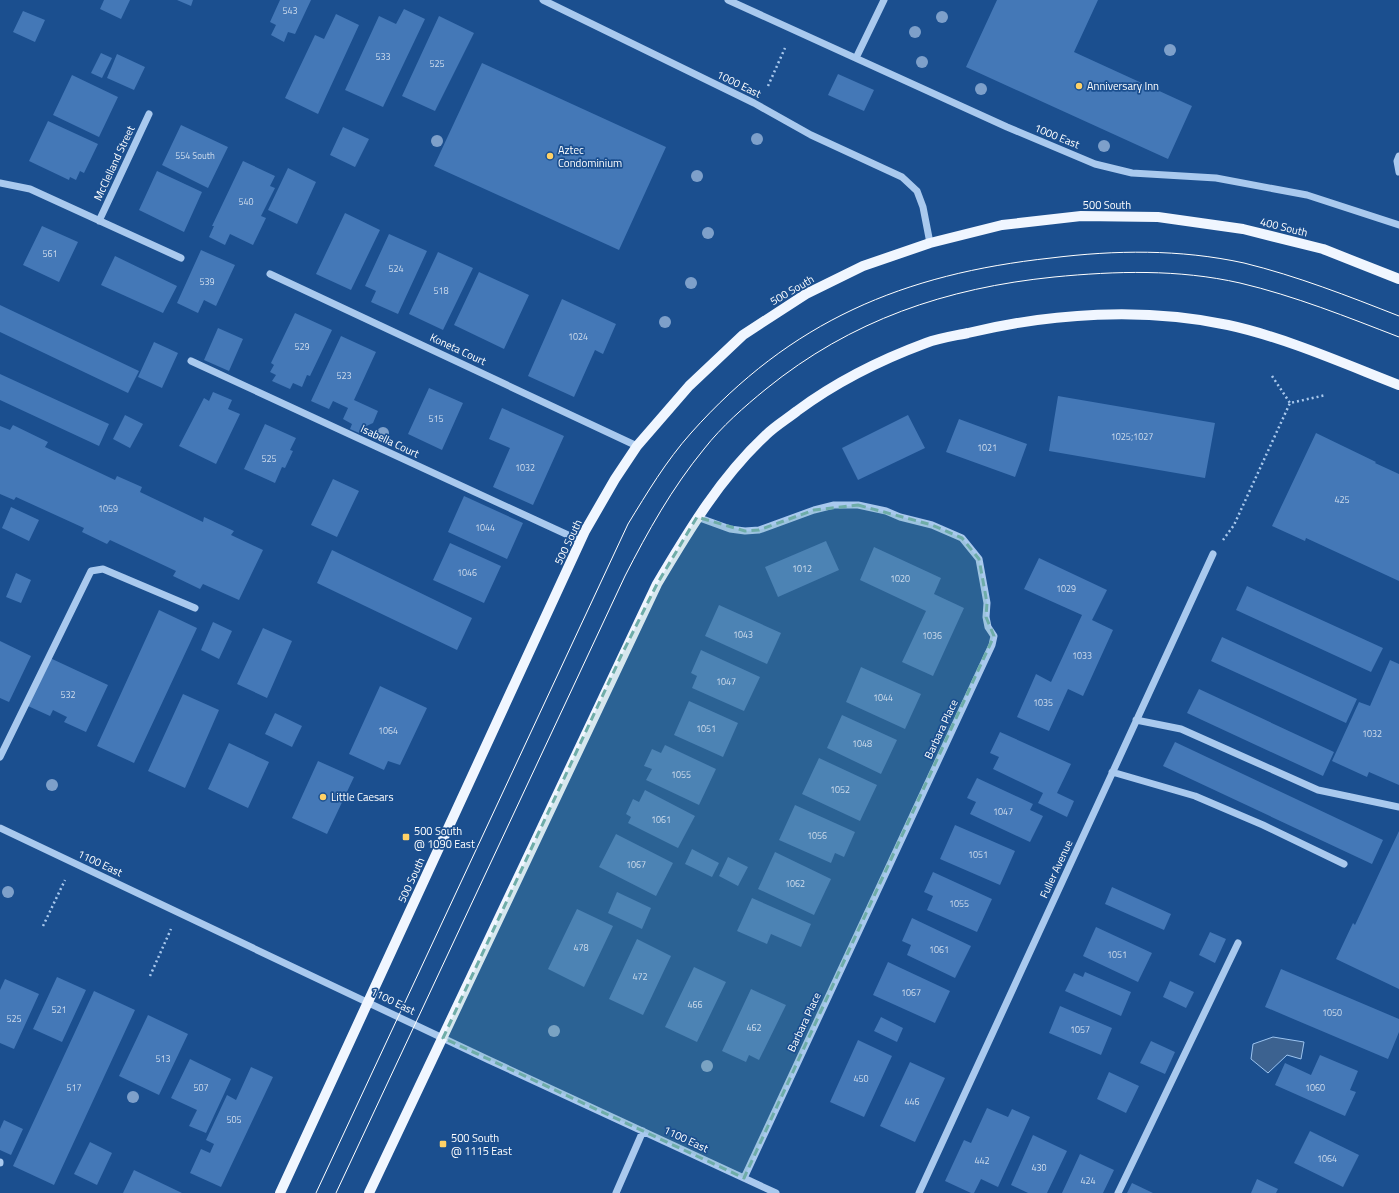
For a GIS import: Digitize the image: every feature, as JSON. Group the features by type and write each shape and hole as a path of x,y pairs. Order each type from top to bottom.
{"main road":[{"name":"500 South","path":"280,1193 581,541 615,479 637,446 689,386 743,335 806,294 863,266 930,243 1002,225 1081,216 1158,217"},
{"name":"400 South","path":"1158,217 1243,229 1323,249 1399,279"},
{"path":"369,1193 657,584 697,517 727,476 767,434 811,401 859,371 927,342 989,328 1047,319 1111,314 1176,316 1230,325 1292,344 1399,385"}],"street":[{"name":"1000 East","path":"543,0 754,103 811,135 902,177 917,191 923,207 930,243"},
{"name":"1000 East","path":"728,0 1007,127 1095,164 1132,173 1216,178 1307,195 1399,225"},
{"path":"856,58 884,0"},
{"name":"McClelland Street","path":"99,221 149,114"},
{"path":"1399,156 1399,172"},
{"path":"0,183 30,189 181,258"},
{"name":"Koneta Court","path":"270,274 637,446"},
{"name":"Isabella Court","path":"191,362 581,541"},
{"name":"Barbara Place","path":"697,517 730,529 745,532 759,530 814,510 834,505 858,505 870,507 900,517 932,525 962,538 979,559 987,603 986,617 988,627 994,636 992,645 744,1178"},
{"name":"Fuller Avenue","path":"919,1193 1212,554"},
{"path":"0,757 92,571 103,569 195,608"},
{"path":"1136,720 1182,729 1318,790 1399,807"},
{"path":"1112,772 1195,796 1263,825 1344,864"},
{"name":"1100 East","path":"0,828 443,1038 776,1193"},
{"path":"1118,1193 1238,943"},
{"path":"616,1193 643,1131"}],"path":[{"path":"768,86 785,48"},
{"path":"1272,376 1290,403"},
{"path":"1290,403 1326,395"},
{"path":"1234,525 1290,403"},
{"path":"43,926 73,862"},
{"path":"150,976 178,912"}],"highlighted area":[{"path":"858,505 932,525 962,538 979,559 987,603 986,617 994,636 744,1178 443,1038 622,654 657,584 697,517 745,531 759,530 814,510"}],"water":[{"path":"1273,1037 1304,1042 1301,1059 1287,1055 1268,1073 1251,1059 1253,1044"}],"building":[{"path":"104,0 130,0 121,19 100,9"},
{"path":"177,0 193,0 191,6"},
{"path":"280,0 311,0 295,34 288,32 284,42 271,35 276,25 270,22"},
{"name":"Anniversary Inn","path":"997,0 1098,0 1074,52 1192,106 1168,159 966,67"},
{"path":"404,9 425,19 383,107 345,90 379,16 396,24"},
{"path":"23,11 45,20 35,42 13,32"},
{"path":"336,14 359,25 318,114 285,98 315,35 324,39"},
{"path":"439,16 474,33 435,111 402,96"},
{"path":"101,53 112,58 102,78 91,73"},
{"path":"117,54 145,67 134,90 107,78"},
{"name":"Aztec Condominium","path":"482,63 666,147 619,250 434,166"},
{"path":"838,74 874,90 864,111 828,95"},
{"path":"72,75 118,97 99,137 53,115"},
{"path":"48,121 98,144 84,173 80,171 76,180 70,177 69,180 29,161"},
{"path":"181,125 228,147 208,188 162,165"},
{"path":"343,127 369,139 355,167 330,155"},
{"path":"243,161 275,176 270,186 275,188 261,216 266,218 253,245 230,234 225,245 209,237 214,226 212,226"},
{"path":"288,168 316,182 297,224 268,210"},
{"path":"157,171 202,192 184,232 139,210"},
{"path":"345,213 380,230 351,290 316,274"},
{"path":"42,226 78,242 59,282 23,265"},
{"path":"389,234 427,251 398,314 371,302 376,291 365,286"},
{"path":"201,250 235,265 216,306 204,300 198,313 177,303"},
{"path":"438,252 473,268 443,330 409,314"},
{"path":"115,256 177,286 163,313 101,285"},
{"path":"479,272 529,295 504,349 454,325"},
{"path":"562,299 616,324 603,354 595,350 574,397 528,376"},
{"path":"0,305 139,371 128,393 0,332"},
{"path":"295,313 332,330 310,376 307,375 302,387 293,383 290,389 272,381 276,375 270,372 274,365 271,363"},
{"path":"218,328 243,339 229,371 204,360"},
{"path":"341,336 376,352 354,400 378,411 373,423 362,428 359,433 350,429 352,424 343,419 348,408 333,401 329,409 311,401"},
{"path":"154,342 178,353 162,388 138,377"},
{"path":"0,374 109,424 99,446 0,400"},
{"path":"429,388 463,403 442,450 408,434"},
{"path":"213,392 232,400 228,409 240,414 216,464 179,446 204,398 209,401"},
{"path":"1058,396 1215,423 1205,478 1049,451"},
{"path":"502,408 564,436 533,505 493,487 510,448 489,439"},
{"path":"125,415 143,424 130,448 113,439"},
{"path":"908,415 925,448 858,480 842,448"},
{"path":"959,419 1027,444 1015,477 946,452"},
{"path":"265,424 296,438 290,450 293,451 285,468 282,467 275,483 244,469"},
{"path":"13,425 48,442 45,447 115,480 117,476 142,487 140,492 203,522 204,517 234,531 231,535 263,550 239,600 203,584 200,589 173,576 176,571 110,540 107,544 82,532 84,528 16,497 14,500 0,494 0,426 10,430"},
{"path":"1316,433 1399,474 1399,581 1306,538 1305,541 1272,526"},
{"path":"333,479 359,491 337,537 311,525"},
{"path":"464,496 523,523 507,559 448,532"},
{"path":"11,507 39,520 29,541 2,528"},
{"path":"826,541 839,570 778,597 765,567"},
{"path":"450,543 501,566 484,603 433,580"},
{"path":"874,547 941,578 934,594 964,608 933,676 902,662 926,611 860,580"},
{"path":"332,550 472,618 457,650 317,583"},
{"path":"1039,558 1107,590 1092,620 1113,630 1083,696 1068,689 1049,731 1017,717 1036,674 1051,682 1082,615 1024,589"},
{"path":"16,573 31,580 21,603 6,597"},
{"path":"1247,586 1383,648 1371,672 1236,610"},
{"path":"719,605 781,633 767,664 705,636"},
{"path":"159,610 197,628 134,763 97,746"},
{"path":"213,622 232,631 219,659 201,650"},
{"path":"263,628 292,641 267,698 237,684"},
{"path":"1222,637 1357,699 1346,723 1211,661"},
{"path":"0,641 31,656 9,702 0,698"},
{"path":"701,650 760,677 744,711 692,688 697,676 691,673"},
{"path":"50,658 108,685 86,732 64,722 67,717 53,710 50,716 28,706"},
{"path":"1390,660 1399,664 1399,785 1369,772 1367,777 1332,761 1359,702 1370,706"},
{"path":"861,667 921,694 905,729 846,702"},
{"path":"380,686 427,708 400,765 388,761 384,770 349,754"},
{"path":"1199,689 1334,752 1323,776 1187,713"},
{"path":"183,694 219,710 185,788 148,771"},
{"path":"689,701 738,723 723,757 674,735"},
{"path":"275,713 302,726 292,747 265,734"},
{"path":"842,715 897,740 881,774 827,748"},
{"path":"1000,732 1071,764 1057,793 1074,801 1067,817 1038,803 1043,793 993,769 999,757 990,753"},
{"path":"1175,742 1383,840 1372,864 1163,766"},
{"path":"229,743 269,762 248,808 208,789"},
{"path":"665,745 716,769 699,805 646,780 652,769 644,766 652,749 661,753"},
{"path":"819,758 877,785 860,821 802,794"},
{"name":"Little Caesars","path":"318,761 354,777 327,834 292,818"},
{"path":"977,778 1033,804 1030,810 1043,816 1030,842 970,814 976,802 967,798"},
{"path":"645,790 695,816 678,848 628,823 631,817 626,814 633,799 639,802"},
{"path":"795,805 855,832 844,857 835,853 831,863 779,840"},
{"path":"955,825 1015,851 1000,885 940,859"},
{"path":"1399,831 1399,989 1336,959 1353,923 1355,925"},
{"path":"616,834 673,863 656,896 599,867"},
{"path":"692,849 719,863 712,877 685,864"},
{"path":"775,852 831,879 814,915 758,889"},
{"path":"728,857 748,867 738,886 719,876"},
{"path":"933,872 992,899 977,932 927,910 933,896 924,892"},
{"path":"1112,887 1171,914 1164,930 1105,904"},
{"path":"617,892 651,908 642,929 608,913"},
{"path":"752,898 811,924 801,947 771,934 767,944 737,931"},
{"path":"577,909 613,926 584,987 548,969"},
{"path":"912,918 971,946 955,978 907,955 911,945 902,941"},
{"path":"1096,927 1152,953 1138,982 1083,956"},
{"path":"1210,932 1226,939 1215,963 1199,955"},
{"path":"637,939 671,956 643,1015 609,999"},
{"path":"888,962 950,991 935,1023 873,995"},
{"path":"694,967 726,982 697,1042 665,1027"},
{"path":"1281,969 1399,1019 1399,1032 1388,1059 1265,1007"},
{"path":"1085,972 1131,992 1121,1016 1065,991 1074,973 1083,977"},
{"path":"57,977 86,990 62,1042 33,1029"},
{"path":"5,979 39,994 14,1049 0,1043 0,990"},
{"path":"1170,981 1194,992 1186,1008 1163,997"},
{"path":"751,989 786,1005 759,1060 749,1055 746,1062 722,1051"},
{"path":"94,991 135,1010 54,1185 13,1166"},
{"path":"1060,1006 1112,1028 1101,1055 1049,1033"},
{"path":"148,1015 188,1034 159,1095 119,1076"},
{"path":"881,1017 903,1028 897,1042 874,1031"},
{"path":"858,1040 892,1056 864,1117 830,1102"},
{"path":"1151,1041 1175,1052 1165,1074 1140,1063"},
{"path":"1320,1055 1358,1071 1350,1090 1356,1092 1345,1116 1275,1085 1285,1063 1311,1075"},
{"path":"190,1059 231,1079 206,1133 189,1126 197,1110 171,1098"},
{"path":"910,1062 945,1078 915,1142 880,1126"},
{"path":"251,1067 273,1077 221,1187 190,1173 201,1149 210,1153 214,1144 206,1140 227,1095 236,1100"},
{"path":"1109,1072 1139,1086 1126,1113 1097,1099"},
{"path":"987,1108 1008,1117 1012,1109 1030,1117 998,1187 981,1179 974,1193 971,1193 945,1181 964,1140 971,1143"},
{"path":"4,1120 23,1129 11,1155 0,1150 0,1129"},
{"path":"1310,1131 1359,1155 1343,1187 1294,1163"},
{"path":"1033,1135 1067,1151 1047,1193 1028,1193 1011,1185"},
{"path":"90,1142 112,1153 97,1185 74,1174"},
{"path":"1080,1154 1114,1170 1103,1193 1062,1193"},
{"path":"134,1170 182,1193 123,1193"},
{"path":"1257,1179 1278,1189 1276,1193 1251,1193"},
{"path":"1132,1183 1153,1193 1127,1193"}],"tram line":[{"path":"316,1193 628,524 665,466 691,433 729,394 769,361 810,333 853,310 898,291 946,276 997,266 1099,253 1172,253 1220,258 1244,263 1303,280 1399,316"},
{"path":"336,1193 634,559 661,510 692,464 726,425 766,389 798,365 832,344 866,326 901,311 975,289 1014,282 1100,273 1147,272 1217,278 1260,288 1301,301 1399,337"}],"place":[{"name":"Anniversary Inn","path":"1079,86"},
{"name":"Aztec Condominium","path":"550,156"},
{"name":"Little Caesars","path":"323,797"},
{"name":"500 South @ 1090 East","path":"406,837"},
{"name":"500 South @ 1115 East","path":"443,1144"}]}
